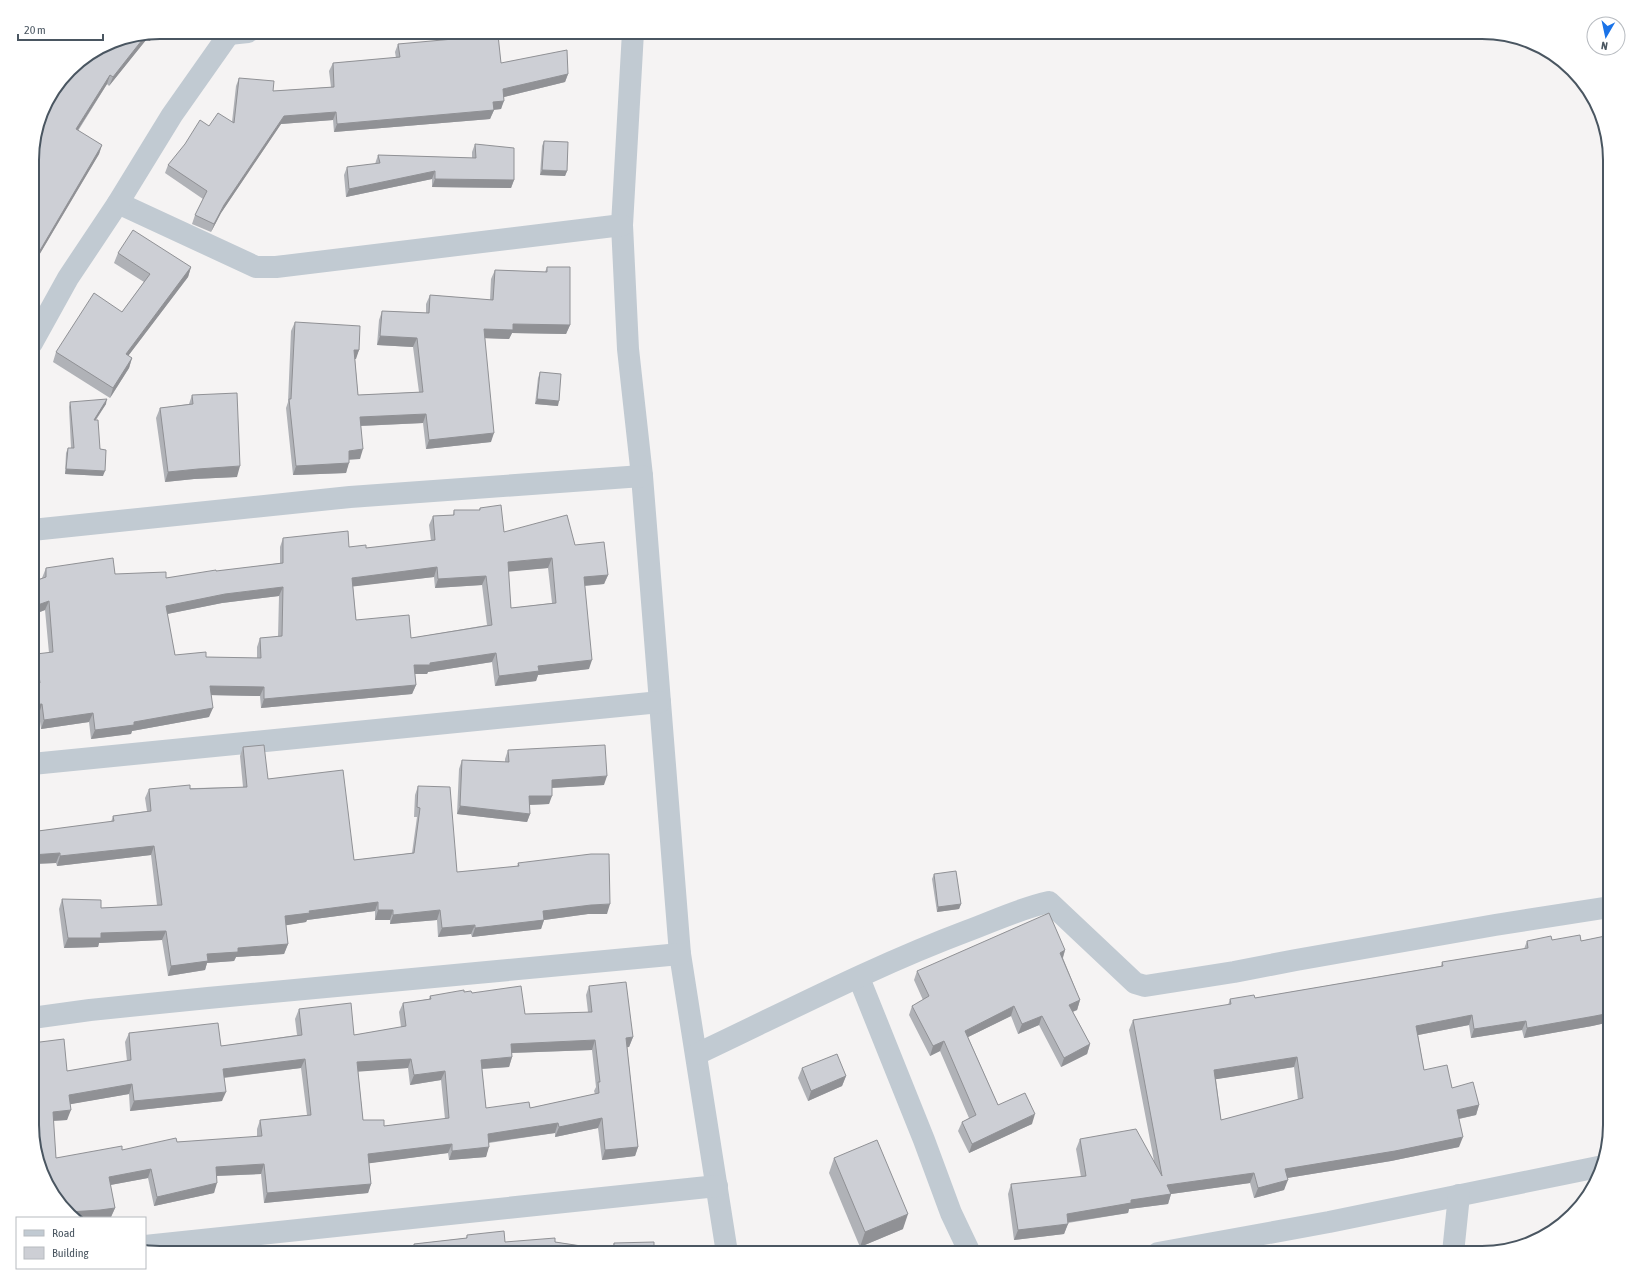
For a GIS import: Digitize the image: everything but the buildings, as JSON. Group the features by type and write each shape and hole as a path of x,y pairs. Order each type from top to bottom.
{"street":[{"path":"39,330 68,278 118,203 172,115 230,39"},
{"path":"633,39 622,225 628,349 642,476 680,954 697,1054 726,1246"},
{"path":"118,203 256,267 265,268 276,268 622,225"},
{"path":"39,529 350,497 642,476"},
{"path":"39,763 660,702"},
{"path":"697,1054 878,968 947,938 1033,906 1049,902 1135,983 1145,986 1234,972 1495,925 1603,908"},
{"path":"39,1017 90,1010 208,998 680,954"},
{"path":"859,978 924,1140 951,1213 967,1246"},
{"path":"1220,1246 1337,1220 1596,1167"},
{"path":"151,1245 717,1186"},
{"path":"1454,1246 1459,1195"}]}
